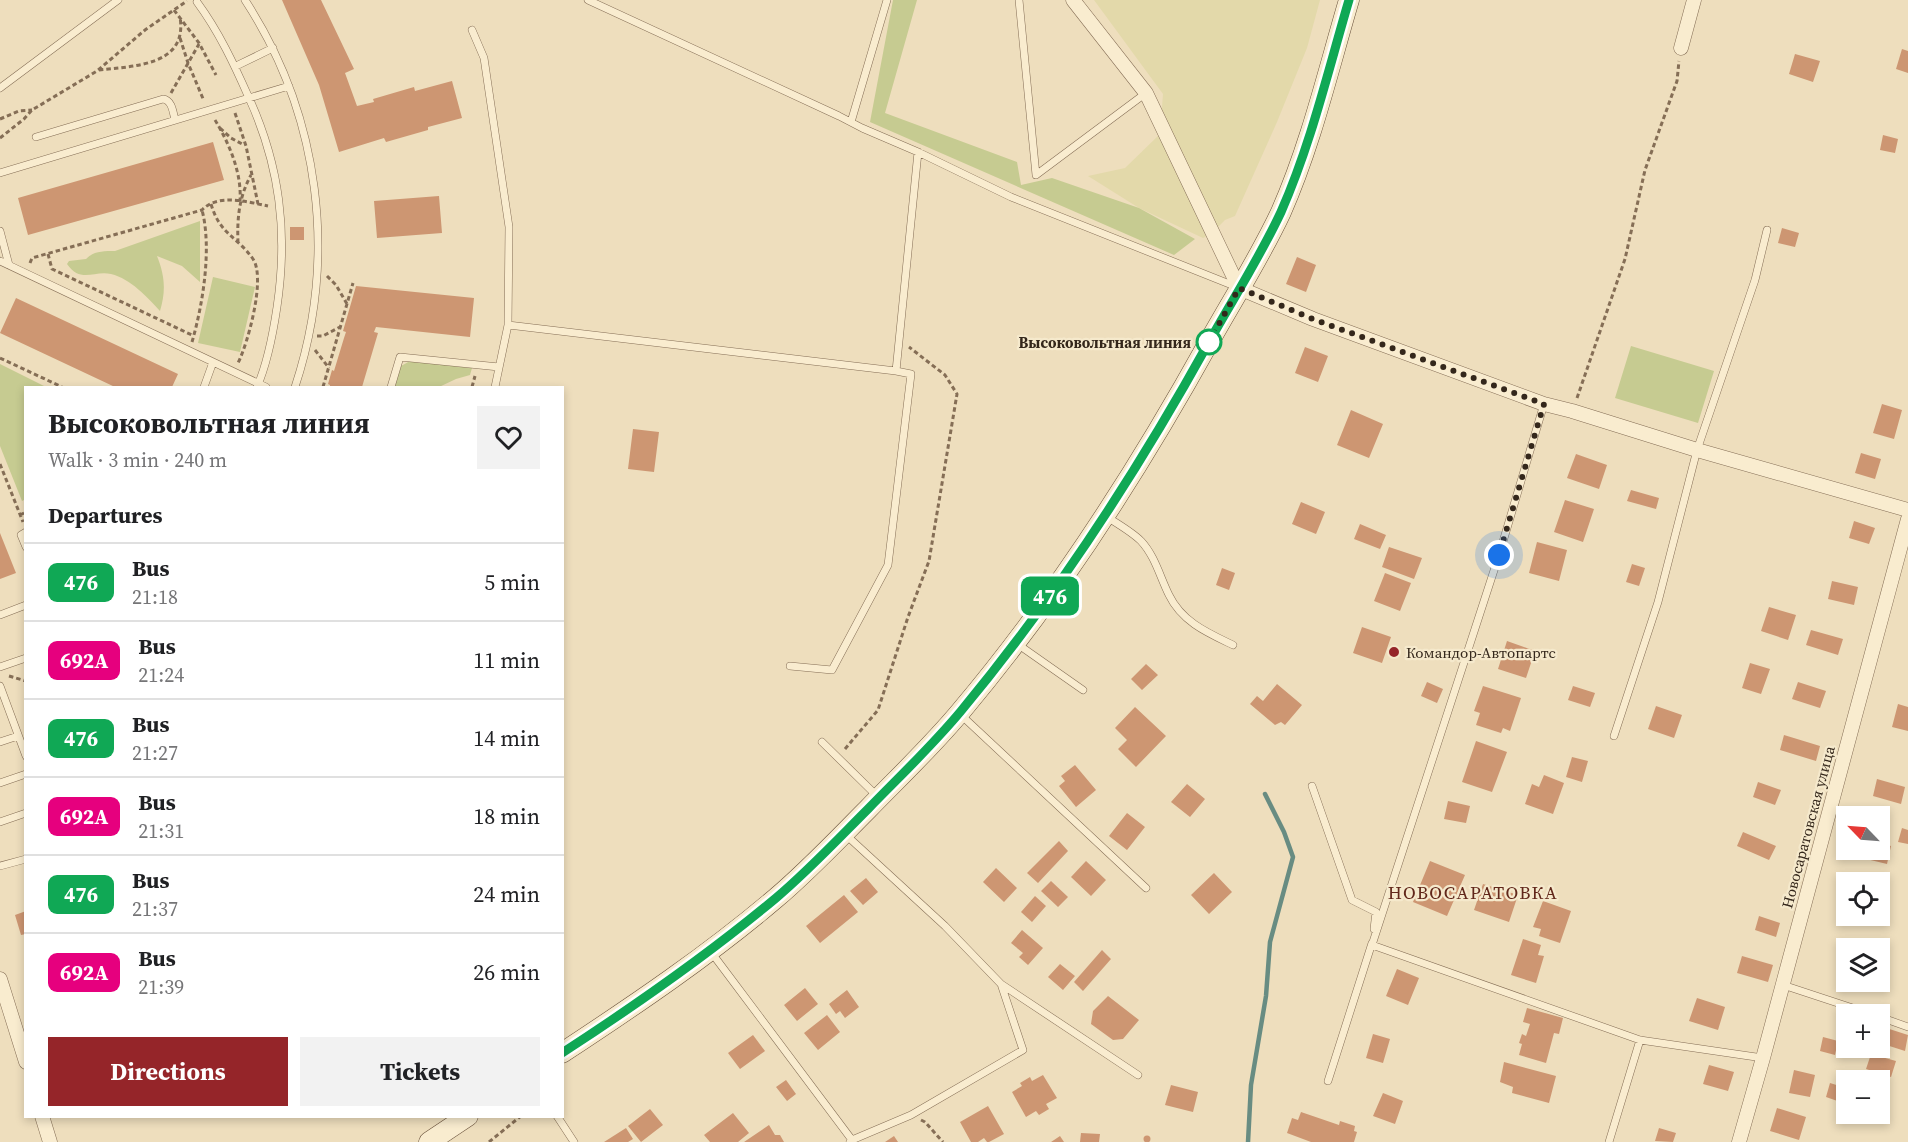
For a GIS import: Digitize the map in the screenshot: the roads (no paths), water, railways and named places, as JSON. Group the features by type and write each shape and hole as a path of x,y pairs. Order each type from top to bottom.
{"main road":[{"path":"564,1052 710,950 778,897 844,833 959,713 1016,642 1105,515 1160,427 1276,222 1298,169 1319,106 1349,0"},
{"path":"429,1142 465,1118"}],"street":[{"path":"1074,0 1146,93 1239,288 1313,319 1544,404 1908,510"},
{"path":"1681,48 1694,0"},
{"name":"Новосаратовская улица","path":"1739,1142 1903,559 1908,519"},
{"path":"0,979 24,1056"},
{"path":"43,1118 50,1142"}],"lane":[{"path":"0,88 118,0"},
{"path":"245,0 273,48 289,86 306,138 313,170 317,202 318,268 308,341 295,386"},
{"path":"588,0 1011,197 1239,288"},
{"path":"851,122 887,0"},
{"path":"1019,0 1036,175 1146,93"},
{"path":"0,261 261,386 279,294 282,251 281,208 276,178 260,120 236,66 211,21 197,2"},
{"path":"472,30 484,58 509,227 508,325 495,386"},
{"path":"236,66 273,48"},
{"path":"0,173 289,86"},
{"path":"36,137 163,99 167,99 170,103 175,120"},
{"path":"896,370 918,152"},
{"path":"1614,736 1658,602 1697,450 1755,280 1767,230"},
{"path":"0,231 9,265"},
{"path":"508,325 896,370 911,375 888,565 832,670 790,666"},
{"path":"391,386 400,357 499,367"},
{"path":"204,386 213,362"},
{"path":"1328,1081 1499,555 1544,404"},
{"path":"1105,515 1141,541 1152,558 1169,597 1183,614 1197,628 1233,645"},
{"path":"0,615 24,606"},
{"path":"1016,642 1083,690"},
{"path":"0,667 24,659"},
{"path":"0,686 2,701 24,751"},
{"path":"959,713 1146,888"},
{"path":"0,742 18,736"},
{"path":"822,742 879,797"},
{"path":"0,783 24,775"},
{"path":"1312,786 1352,900 1376,912 1372,945"},
{"path":"0,822 24,814"},
{"path":"844,833 945,926 1001,984 1138,1075"},
{"path":"0,866 24,860"},
{"path":"1372,945 1640,1040 1763,1058"},
{"path":"710,950 851,1141 911,1115 1023,1050 1001,984"},
{"path":"1783,985 1841,1004"},
{"path":"1890,1021 1908,1028"},
{"path":"1609,1142 1640,1040"},
{"path":"558,1118 574,1142"}],"waterway":[{"path":"1248,1142 1251,1085 1266,996 1270,942 1293,857 1284,832 1265,794"}],"place":[{"name":"Высоковольтная линия","path":"1209,342"},
{"name":"Командор-Автопартс","path":"1394,652"}],"district":[{"name":"НОВОСАРАТОВКА","path":"1473,892"}]}
